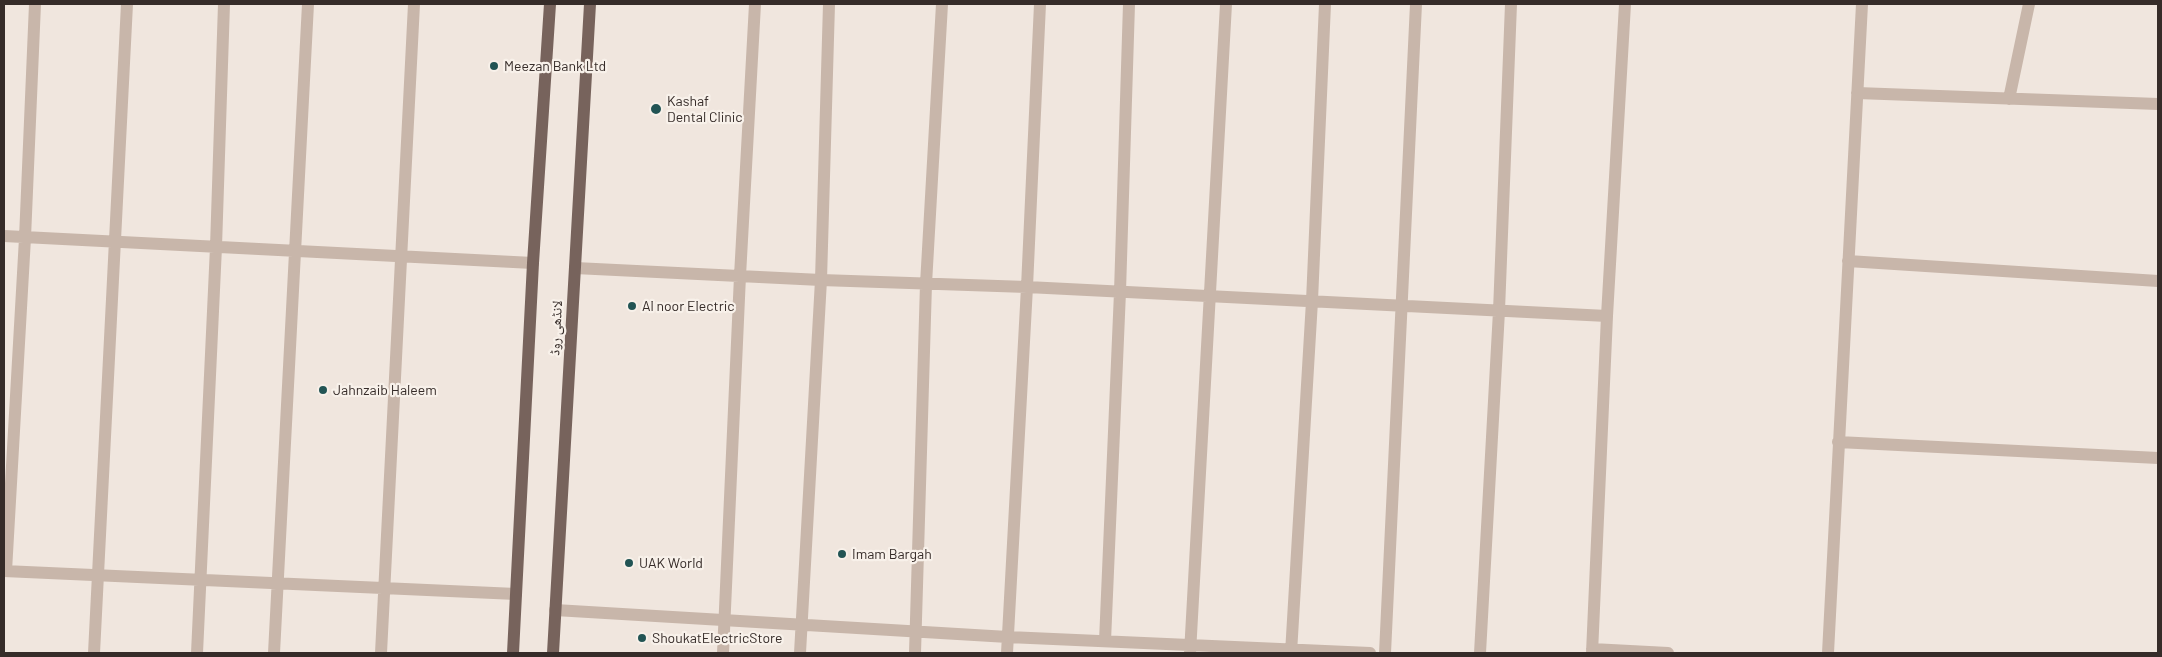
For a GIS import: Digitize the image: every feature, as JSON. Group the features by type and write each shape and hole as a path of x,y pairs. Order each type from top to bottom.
{"main road":[{"name":"لانڈھی روڈ","path":"513,653 533,264 550,4"},
{"name":"لانڈھی روڈ","path":"553,653 590,4"}],"street":[{"path":"35,4 25,238 5,571 516,594"},
{"path":"94,653 127,4"},
{"path":"197,653 216,247 224,4"},
{"path":"274,653 308,4"},
{"path":"382,653 414,4"},
{"path":"723,653 740,276 755,4"},
{"path":"800,653 821,280 829,4"},
{"path":"915,653 926,284 942,4"},
{"path":"1007,653 1040,4"},
{"path":"1105,641 1120,292 1129,4"},
{"path":"1190,649 1226,4"},
{"path":"1291,651 1312,302 1325,4"},
{"path":"1385,653 1416,4"},
{"path":"1480,653 1499,310 1511,4"},
{"path":"1625,4 1607,316 1592,651 1668,653"},
{"path":"1828,653 1862,4"},
{"path":"2009,99 2029,4"},
{"path":"1857,93 2158,104"},
{"path":"4,236 533,264"},
{"path":"1848,261 2158,281"},
{"path":"575,268 821,280 1027,287 1607,316"},
{"path":"1838,442 2158,458"},
{"path":"555,610 1105,641 1190,649 1370,653"}],"place":[{"name":"Meezan Bank Ltd","path":"494,66"},
{"name":"Kashaf Dental Clinic","path":"656,109"},
{"name":"Al noor Electric","path":"632,306"},
{"name":"Jahnzaib Haleem","path":"323,390"},
{"name":"Imam Bargah","path":"842,554"},
{"name":"UAK World","path":"629,563"},
{"name":"ShoukatElectricStore","path":"642,638"}]}
